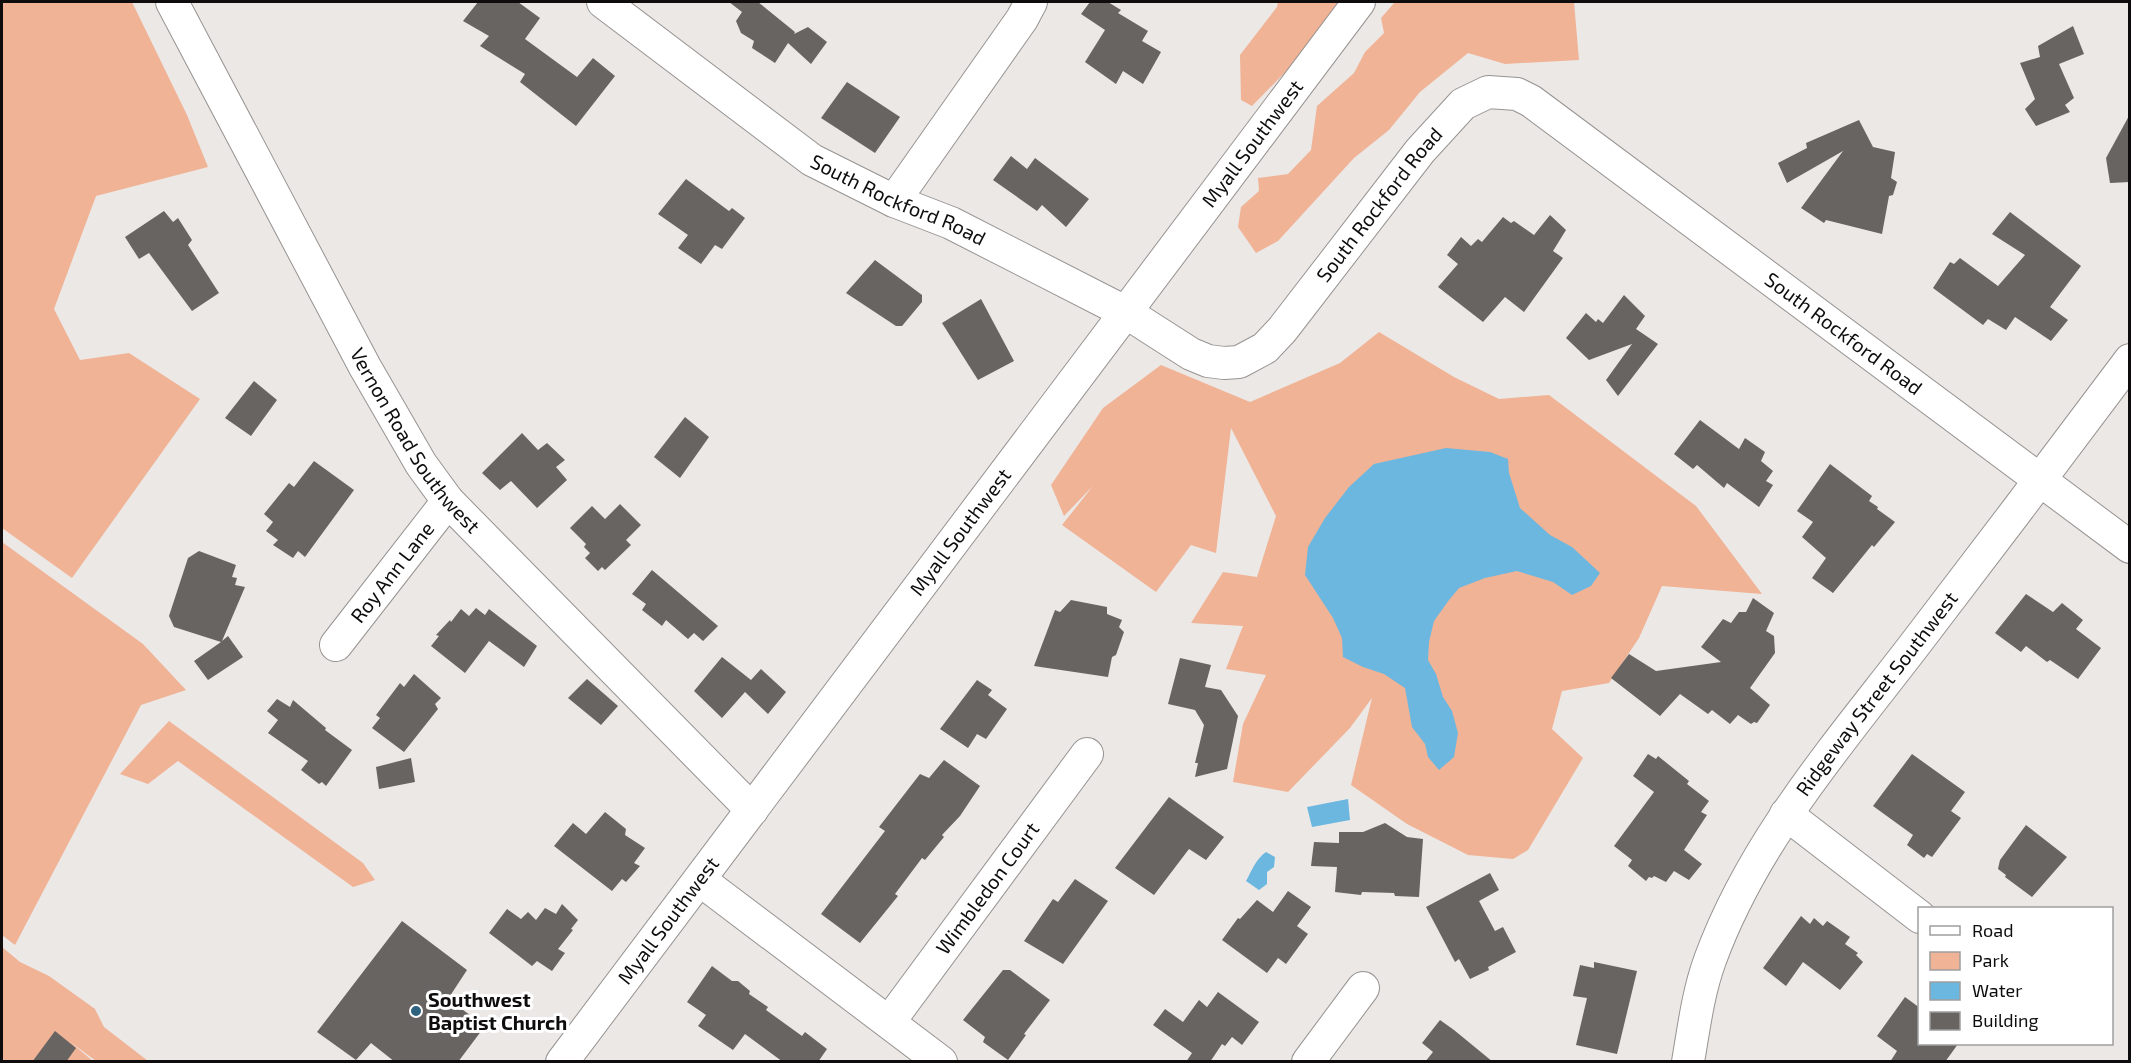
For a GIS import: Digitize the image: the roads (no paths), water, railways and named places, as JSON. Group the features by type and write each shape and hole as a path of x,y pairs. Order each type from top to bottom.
{"street":[{"name":"Vernon Road Southwest","path":"172,2 365,367 421,464 448,501 752,810"},
{"name":"South Rockford Road","path":"603,2 812,160 894,201 951,223 1126,313 1172,343 1208,361 1224,363 1239,362 1252,356 1265,348 1282,330 1420,151 1463,104 1488,92 1517,94 1541,108 2130,547"},
{"path":"894,201 1022,19 1031,2"},
{"name":"Myall Southwest","path":"562,1062 1359,2"},
{"name":"Ridgeway Street Southwest","path":"1688,1062 1697,1008 1709,962 1739,893 1786,814 2130,360"},
{"name":"Roy Ann Lane","path":"336,645 448,501"},
{"name":"Wimbledon Court","path":"889,1022 1087,754"},
{"path":"1786,814 1918,915"},
{"path":"700,880 941,1062"},
{"path":"1308,1062 1363,988"}],"water":[{"path":"1446,448 1490,452 1508,459 1509,473 1520,508 1550,535 1572,547 1600,573 1591,586 1572,595 1553,582 1517,571 1485,578 1459,588 1449,600 1434,621 1429,642 1428,660 1436,674 1443,697 1452,711 1458,733 1454,757 1439,770 1428,757 1425,744 1412,727 1405,688 1384,674 1343,657 1342,638 1333,618 1305,575 1308,547 1325,518 1349,487 1374,464"},
{"path":"1348,799 1350,820 1312,827 1307,807"},
{"path":"1266,852 1275,857 1274,867 1267,872 1267,884 1259,890 1246,881 1257,861"}],"place":[{"name":"Southwest Baptist Church","path":"416,1011"}]}
